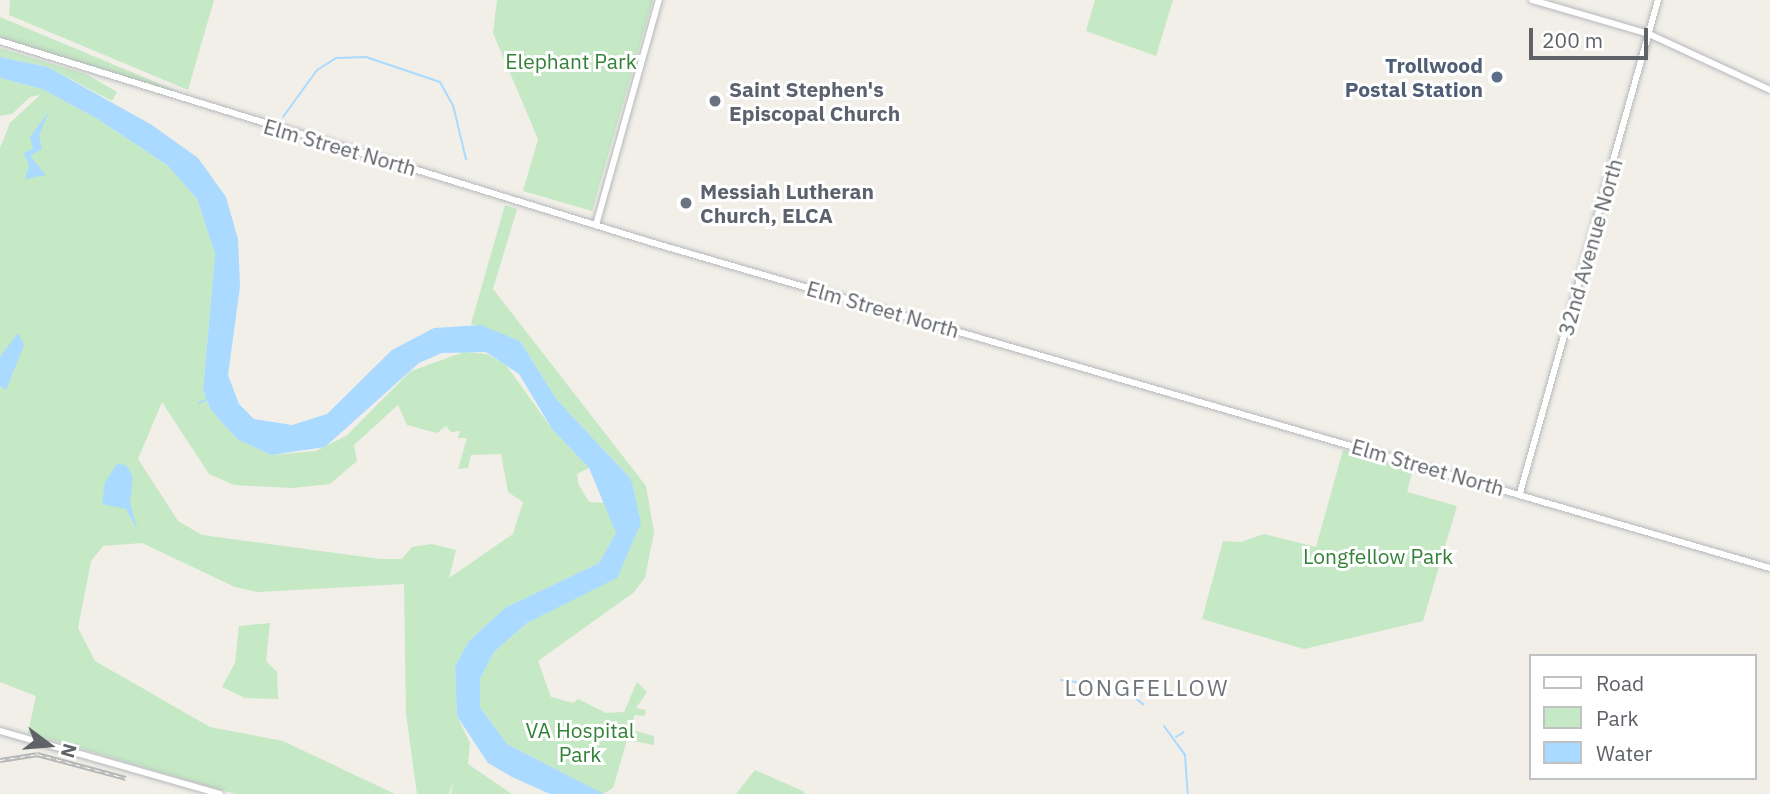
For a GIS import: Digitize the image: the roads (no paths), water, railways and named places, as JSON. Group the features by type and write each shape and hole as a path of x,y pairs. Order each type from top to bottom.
{"street":[{"path":"596,225 659,0"},
{"path":"1532,0 1649,34 1770,90"},
{"name":"32nd Avenue North","path":"1520,493 1658,0"},
{"name":"Elm Street North","path":"0,41 596,225 1770,568"},
{"path":"0,730 220,794"}],"water":[{"path":"0,57 48,67 152,125 198,158 226,197 238,239 240,287 228,375 239,404 254,419 292,425 327,414 392,350 434,328 481,325 520,341 557,400 631,479 641,523 617,578 527,623 494,652 480,679 480,707 507,744 604,794 550,794 512,777 488,763 457,716 455,666 469,641 505,608 599,563 616,533 589,468 552,429 519,374 486,352 442,353 419,363 325,447 271,455 237,439 211,410 203,390 215,254 197,199 167,165 96,118 42,89 0,78"},
{"path":"49,111 39,136 42,149 30,156 46,175 25,179 29,165 24,153 33,149 30,137"},
{"path":"18,333 24,345 6,390 0,386 0,357"},
{"path":"117,464 126,465 133,477 130,503 138,531 126,509 102,504 105,482"}],"waterway":[{"path":"283,117 317,70 336,58 366,57 440,82 453,105 466,159"},
{"path":"199,403 208,399"},
{"path":"1061,680 1123,688 1143,704"},
{"path":"1164,726 1185,755 1188,794"},
{"path":"1176,737 1184,732"}],"railway":[{"path":"0,760 37,754 126,778"}],"place":[{"name":"Trollwood Postal Station","path":"1497,77"},
{"name":"Saint Stephen's Episcopal Church","path":"715,101"},
{"name":"Messiah Lutheran Church, ELCA","path":"686,203"}],"district":[{"name":"LONGFELLOW","path":"1147,687"}],"park label":[{"name":"Elephant Park","path":"571,61"},
{"name":"Longfellow Park","path":"1378,556"},
{"name":"VA Hospital Park","path":"580,742"}]}
